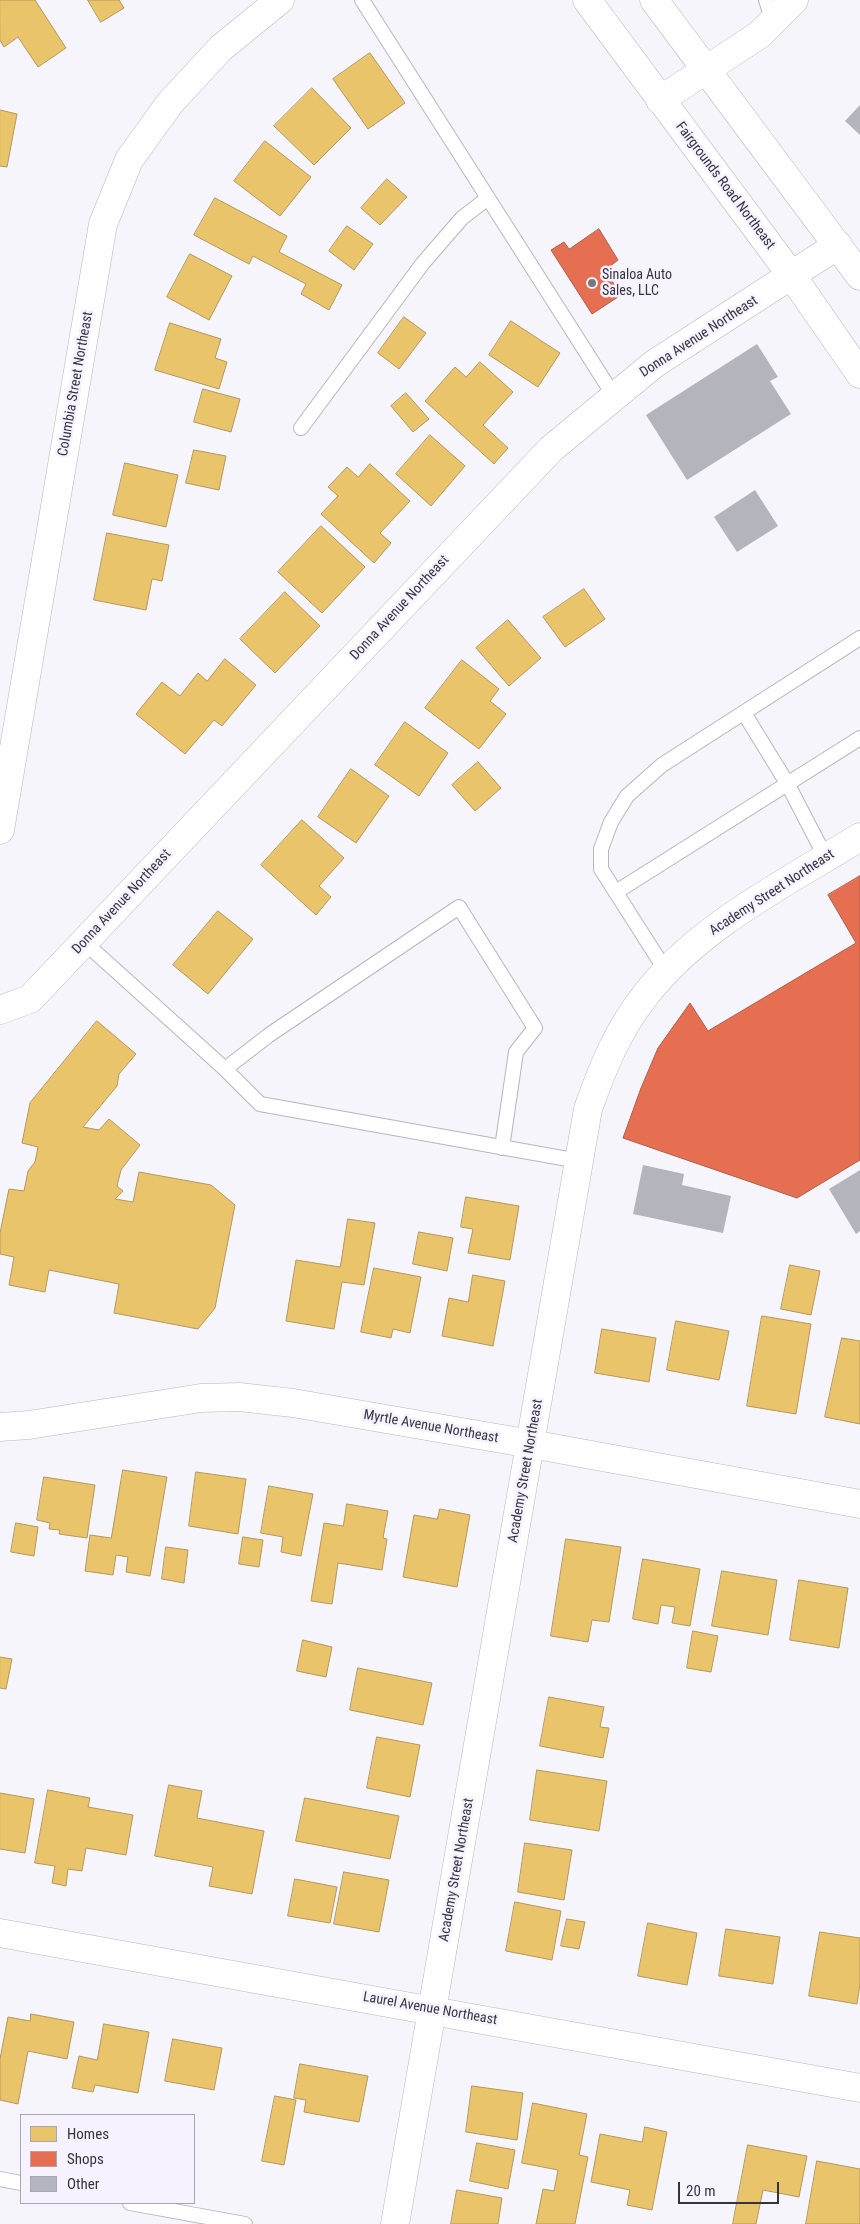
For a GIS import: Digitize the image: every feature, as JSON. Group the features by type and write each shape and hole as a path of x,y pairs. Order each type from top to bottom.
{"street":[{"name":"Columbia Street Northeast","path":"0,830 103,224 129,160 170,104 221,48 280,0"},
{"name":"Fairgrounds Road Northeast","path":"587,0 792,276 860,374"},
{"path":"654,0 859,273"},
{"path":"660,100 759,35 770,11 794,0"},
{"name":"Donna Avenue Northeast","path":"0,1010 12,1008 30,999 551,449 654,364 838,245"},
{"name":"Academy Street Northeast","path":"395,2224 588,1109 604,1065 622,1031 643,997 666,971 687,950 722,923 860,836"},
{"name":"Myrtle Avenue Northeast","path":"0,1427 29,1425 202,1398 239,1397 293,1403 531,1444 860,1504"},
{"name":"Laurel Avenue Northeast","path":"0,1932 860,2088"}],"lane":[{"path":"362,0 614,396"},
{"path":"301,428 423,263 462,218 488,198"},
{"path":"666,971 601,869 602,849 611,822 627,796 662,765 860,638"},
{"path":"744,713 787,783 826,858"},
{"path":"616,892 860,738"},
{"path":"225,1069 269,1035 459,907 535,1028 516,1052 502,1148"},
{"path":"84,942 225,1069 260,1104 579,1161"},
{"path":"0,2179 20,2182"},
{"path":"135,2204 245,2224"}],"building: Homes":[{"path":"0,0 35,0 66,48 38,67 18,37 4,47 0,40"},
{"path":"88,0 119,0 124,8 101,22"},
{"path":"370,53 405,103 368,129 333,79"},
{"path":"312,88 351,128 314,165 274,126"},
{"path":"0,110 17,114 7,167 0,166"},
{"path":"265,141 311,177 280,216 234,181"},
{"path":"387,179 407,197 380,225 361,208"},
{"path":"215,198 287,236 279,252 342,285 329,310 301,294 306,284 253,256 249,264 194,235"},
{"path":"347,226 373,244 354,270 329,251"},
{"path":"190,254 232,276 209,320 167,297"},
{"path":"404,317 426,333 399,369 378,353"},
{"path":"511,321 560,353 538,387 489,355"},
{"path":"170,323 221,339 215,358 227,362 219,389 155,370"},
{"path":"480,362 513,392 483,425 508,448 494,464 425,401 455,367 466,377"},
{"path":"203,389 240,399 231,432 194,422"},
{"path":"406,393 429,419 413,432 391,406"},
{"path":"430,435 465,466 431,506 396,474"},
{"path":"194,450 226,456 219,490 186,483"},
{"path":"125,463 178,475 166,527 113,515"},
{"path":"370,464 410,501 380,533 391,543 374,563 321,514 338,496 328,487 347,467 358,477"},
{"path":"321,526 365,567 322,613 278,572"},
{"path":"107,533 169,545 162,581 152,579 146,610 94,600"},
{"path":"584,589 605,619 565,647 543,617"},
{"path":"285,592 320,626 275,673 240,639"},
{"path":"508,620 541,658 509,686 476,648"},
{"path":"225,659 256,685 222,726 214,720 185,754 136,714 162,682 180,696 198,673 207,681"},
{"path":"462,660 499,689 490,701 506,714 479,749 425,708"},
{"path":"405,722 448,753 419,796 375,765"},
{"path":"478,762 501,788 475,811 452,785"},
{"path":"351,769 389,796 356,843 318,817"},
{"path":"302,820 344,858 319,886 331,897 316,915 261,865"},
{"path":"218,911 253,939 208,994 173,965"},
{"path":"97,1021 136,1054 119,1074 117,1086 83,1127 99,1130 109,1119 140,1145 121,1170 117,1186 123,1191 115,1199 133,1202 139,1172 211,1185 235,1205 215,1308 198,1329 114,1313 119,1284 49,1270 45,1292 9,1285 14,1257 0,1254 0,1233 9,1189 24,1191 28,1171 35,1162 38,1147 22,1143 30,1103"},
{"path":"466,1197 519,1206 510,1260 468,1253 473,1229 461,1227"},
{"path":"348,1219 375,1223 364,1285 342,1282 334,1329 286,1321 296,1260 340,1267"},
{"path":"419,1232 453,1238 447,1271 413,1264"},
{"path":"790,1265 820,1271 811,1315 781,1309"},
{"path":"374,1268 421,1277 410,1333 393,1329 391,1338 361,1332"},
{"path":"473,1275 505,1281 493,1346 442,1336 449,1298 468,1302"},
{"path":"762,1316 811,1324 796,1414 747,1406"},
{"path":"676,1321 729,1331 719,1380 667,1370"},
{"path":"602,1329 656,1338 649,1382 595,1373"},
{"path":"842,1338 860,1341 860,1424 825,1417"},
{"path":"123,1470 167,1477 150,1576 126,1572 128,1557 116,1555 113,1575 85,1571 90,1535 111,1538"},
{"path":"196,1472 246,1479 238,1534 189,1526"},
{"path":"44,1477 95,1485 87,1538 59,1534 60,1530 49,1529 50,1523 37,1520"},
{"path":"269,1486 313,1494 301,1556 281,1552 283,1537 261,1533"},
{"path":"347,1504 388,1511 383,1538 387,1539 382,1570 338,1563 332,1604 311,1601 324,1523 343,1526"},
{"path":"440,1509 470,1515 457,1587 403,1577 414,1515 437,1519"},
{"path":"16,1523 38,1527 34,1556 11,1552"},
{"path":"243,1537 263,1540 259,1567 239,1564"},
{"path":"566,1539 621,1547 609,1622 592,1620 588,1642 551,1636"},
{"path":"166,1547 188,1550 184,1583 162,1579"},
{"path":"643,1559 700,1569 690,1626 672,1623 675,1607 661,1605 658,1624 633,1619"},
{"path":"722,1571 777,1580 768,1635 712,1626"},
{"path":"799,1580 848,1588 839,1648 790,1640"},
{"path":"693,1631 718,1636 711,1672 687,1668"},
{"path":"303,1640 332,1647 326,1677 297,1671"},
{"path":"0,1657 12,1659 6,1689 0,1688"},
{"path":"358,1668 432,1683 423,1725 350,1710"},
{"path":"549,1697 604,1707 600,1727 609,1728 603,1758 540,1746"},
{"path":"377,1737 420,1745 410,1797 367,1788"},
{"path":"537,1770 607,1781 599,1831 530,1820"},
{"path":"169,1785 202,1791 197,1818 264,1831 252,1894 209,1886 213,1867 155,1856"},
{"path":"48,1790 90,1798 88,1807 133,1815 126,1855 86,1848 82,1871 68,1869 66,1886 52,1883 55,1866 35,1863"},
{"path":"0,1793 34,1799 25,1853 0,1849"},
{"path":"305,1798 399,1816 390,1859 296,1841"},
{"path":"525,1843 572,1850 564,1900 518,1892"},
{"path":"344,1872 389,1880 379,1932 334,1924"},
{"path":"295,1879 337,1887 330,1923 288,1916"},
{"path":"515,1902 561,1911 552,1960 506,1951"},
{"path":"567,1919 585,1922 579,1949 561,1946"},
{"path":"648,1923 697,1933 687,1985 638,1976"},
{"path":"726,1929 780,1937 773,1984 719,1976"},
{"path":"820,1932 860,1938 860,1984 857,2004 809,1996"},
{"path":"31,2014 74,2022 67,2059 28,2051 18,2104 0,2100 0,2059 8,2017 30,2021"},
{"path":"104,2024 149,2032 138,2093 95,2085 93,2092 72,2088 79,2056 97,2060"},
{"path":"173,2039 222,2048 214,2090 165,2081"},
{"path":"300,2064 368,2076 359,2122 304,2112 306,2100 294,2098"},
{"path":"472,2086 523,2093 517,2140 466,2132"},
{"path":"275,2096 296,2100 284,2165 262,2161"},
{"path":"533,2103 587,2114 579,2155 588,2157 575,2224 536,2224 543,2189 554,2191 558,2170 522,2163"},
{"path":"645,2127 667,2132 652,2210 627,2205 630,2190 591,2182 600,2134 642,2142"},
{"path":"477,2143 515,2150 508,2189 470,2181"},
{"path":"748,2145 807,2156 799,2197 763,2190 756,2224 733,2224"},
{"path":"817,2161 860,2169 860,2224 806,2224"},
{"path":"457,2190 502,2198 498,2224 451,2224"}],"building: Shops":[{"name":"Sinaloa Auto Sales, LLC","path":"599,229 618,260 605,270 621,295 592,314 551,250 564,242 569,249"},
{"path":"860,876 860,1160 797,1198 623,1138 658,1048 690,1003 708,1031 856,943 828,895"}],"building: Other":[{"path":"860,105 860,135 845,121"},
{"path":"757,344 778,377 770,381 791,414 687,480 646,415"},
{"path":"755,490 778,526 737,552 714,517"},
{"path":"643,1165 684,1174 682,1185 731,1196 723,1233 633,1214"},
{"path":"860,1170 860,1231 856,1234 829,1189"}],"place":[{"name":"Sinaloa Auto Sales, LLC","path":"592,283"}]}
